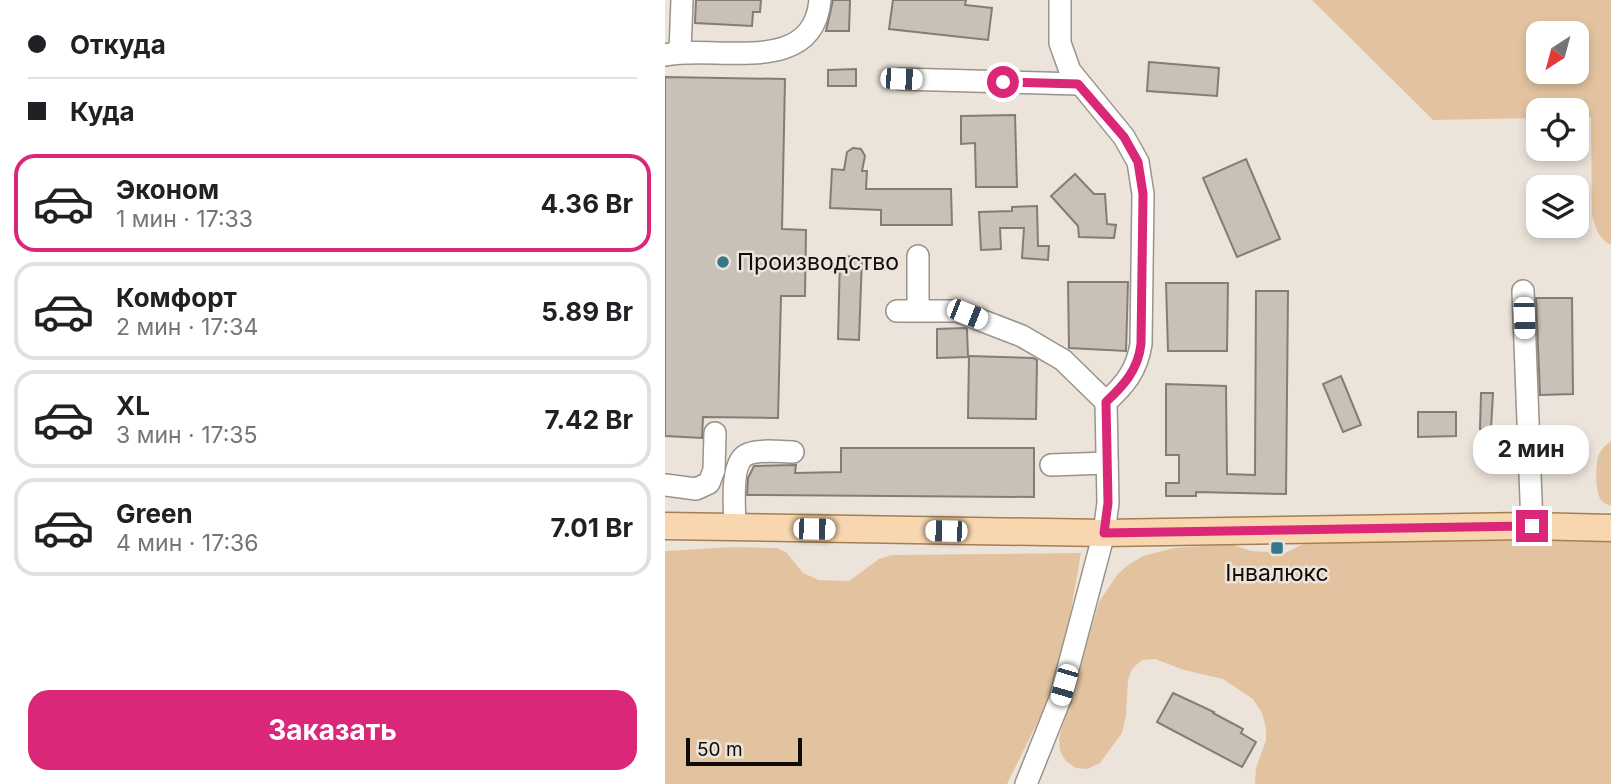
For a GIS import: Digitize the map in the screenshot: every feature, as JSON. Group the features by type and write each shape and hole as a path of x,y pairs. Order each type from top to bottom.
{"main road":[{"path":"665,526 1104,533 1532,526 1611,528"}],"lane":[{"path":"682,0 672,54 762,53 789,47 811,28 820,8 820,0"},
{"path":"1060,0 1060,43 1070,71 1132,149 1138,162 1142,187 1139,357 1129,379 1106,402"},
{"path":"901,79 1078,84"},
{"path":"918,256 907,311 957,311 1037,343 1063,360 1106,402 1108,503 1104,533 1060,699 1026,784"},
{"path":"1523,292 1532,526"},
{"path":"665,485 696,489 709,483 714,470 715,433"},
{"path":"735,527 736,469 741,458 751,453 793,452"},
{"path":"1051,464 1107,463"}],"shaded area":[{"path":"1312,0 1611,0 1611,245 1600,236 1592,215 1589,98 1526,98 1526,118 1433,120"},
{"path":"1611,441 1611,506 1601,500 1596,477 1599,454"},
{"path":"1611,540 1611,784 1255,784 1256,768 1266,740 1266,728 1262,713 1253,699 1223,679 1184,670 1155,659 1142,660 1132,669 1128,680 1122,733 1100,763 1087,769 1076,768 1066,761 1060,751 1059,738 1099,602 1117,575 1143,556 1174,548 1231,544 1251,551 1285,553 1309,541"},
{"path":"733,547 777,548 786,552 803,573 819,580 849,581 879,559 892,555 1081,553 1067,633 1046,705 1007,784 665,784 665,551"}],"building":[{"path":"696,0 761,0 760,12 753,12 752,26 695,23"},
{"path":"833,0 850,0 849,31 826,31"},
{"path":"893,0 966,0 965,5 992,8 988,40 889,29"},
{"path":"1149,62 1219,68 1217,96 1147,91"},
{"path":"856,69 856,86 828,86 828,70"},
{"name":"Производство","path":"665,77 785,79 782,229 806,230 805,296 781,296 778,418 703,417 702,438 665,436"},
{"path":"1015,115 1017,187 976,187 975,143 961,144 961,116"},
{"path":"853,148 861,149 865,156 862,171 867,171 866,189 951,189 952,225 881,225 881,210 830,208 832,169 844,170 847,152"},
{"path":"1246,159 1280,239 1237,257 1203,178"},
{"path":"1075,174 1094,194 1105,194 1107,224 1116,225 1114,238 1079,237 1078,226 1051,196"},
{"path":"1037,206 1038,246 1049,246 1048,260 1022,258 1024,228 1000,228 1001,249 981,250 979,212 1012,211 1012,207"},
{"path":"840,256 862,257 859,340 838,339"},
{"path":"1068,282 1128,282 1126,351 1069,348"},
{"path":"1166,283 1228,283 1227,351 1168,351"},
{"path":"1256,291 1288,291 1286,494 1196,492 1196,496 1166,496 1166,483 1179,483 1179,455 1166,455 1166,384 1226,386 1227,474 1255,475"},
{"path":"1536,298 1572,298 1573,394 1540,395"},
{"path":"965,328 968,357 937,358 937,329"},
{"path":"969,356 1037,360 1036,419 968,418"},
{"path":"1341,376 1361,425 1343,432 1323,384"},
{"path":"1481,393 1493,393 1491,429 1480,429"},
{"path":"1418,412 1456,412 1456,436 1418,437"},
{"path":"841,448 1034,448 1034,497 747,495 748,478 754,466 796,465 795,473 841,472"},
{"path":"1173,693 1243,729 1241,733 1256,742 1242,767 1157,722"}],"place":[{"name":"Производство","path":"723,262"},
{"name":"Інвалюкс","path":"1277,548"}],"route":[{"path":"1003,82 1078,84 1124,137 1138,162 1142,179 1141,344 1139,357 1129,379 1106,402 1108,503 1104,533 1532,526"}]}
